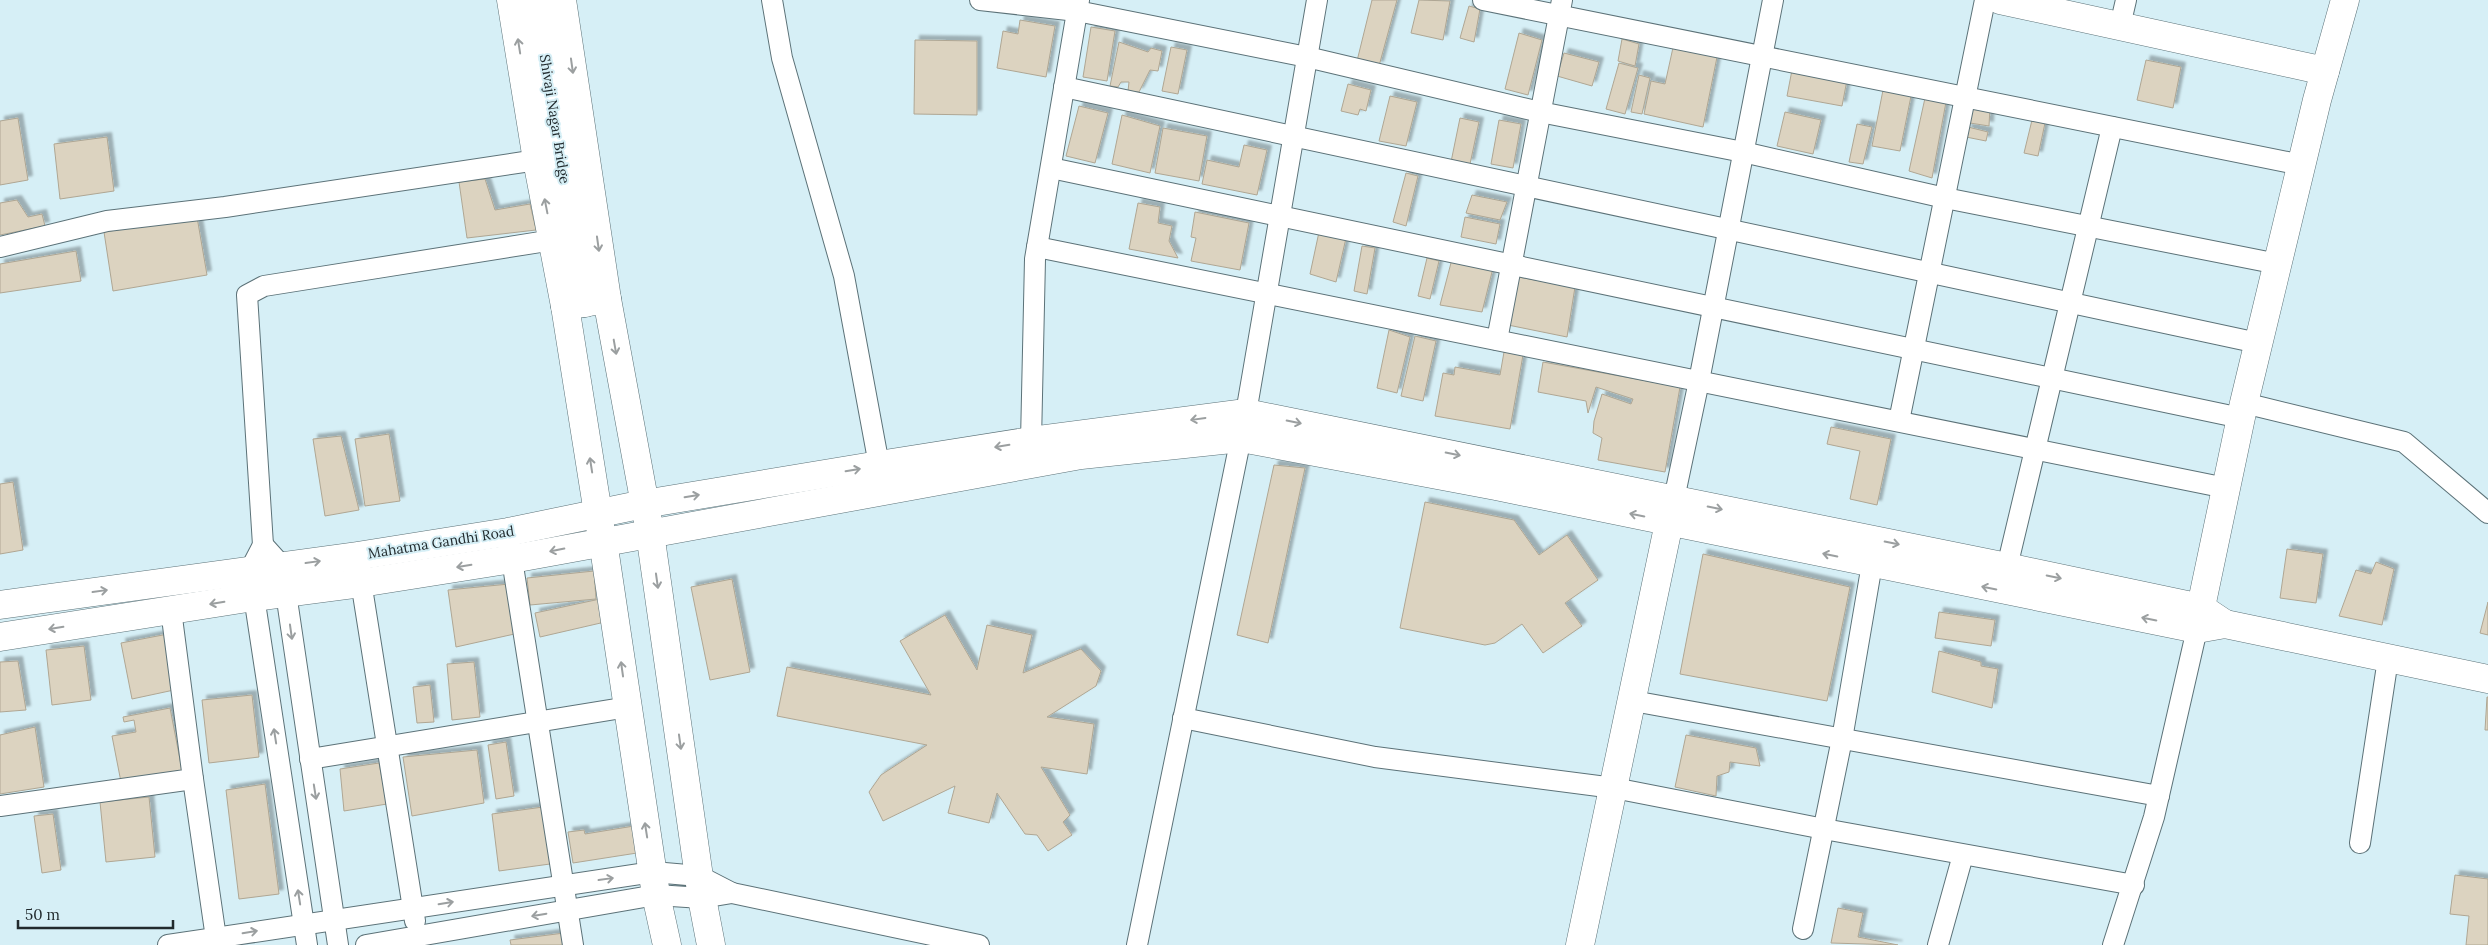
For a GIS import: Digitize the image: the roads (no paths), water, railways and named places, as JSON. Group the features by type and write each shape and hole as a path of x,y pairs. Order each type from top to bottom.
{"main road":[{"path":"511,0 537,160 585,303 644,504 650,532 700,887 711,945"},
{"name":"Shivaji Nagar Bridge","path":"537,0 563,239"},
{"path":"562,0 585,303 598,513 654,883 667,945"},
{"path":"2000,0 2325,71"},
{"path":"2199,619 2258,343 2325,71 2345,0"},
{"path":"0,636 254,597 361,584 650,532 1033,453 1243,425 1671,510 2006,567 2199,619"},
{"name":"Mahatma Gandhi Road","path":"0,605 357,556 508,532 644,504 879,465 1033,453"},
{"path":"1671,510 1872,564 2199,619 2488,679"},
{"path":"1580,945 1633,701 1671,510"}],"street":[{"path":"772,0 782,58 844,276 879,465"},
{"path":"980,0 1078,5 1540,112 1743,152 1945,198 2089,225 2278,264"},
{"path":"1137,945 1243,425 1318,0"},
{"path":"1483,0 1560,8 1762,56 2302,165"},
{"path":"1671,510 1699,381 1773,0"},
{"path":"1899,422 1985,0"},
{"path":"2120,26 2126,0"},
{"path":"1033,453 1037,247 1078,5"},
{"path":"1497,340 1560,8"},
{"path":"1064,87 2258,343"},
{"path":"2006,567 2036,449 2112,127"},
{"path":"0,247 107,221 225,208 537,160"},
{"path":"1051,168 2052,379 2243,411 2404,442 2488,512"},
{"path":"307,945 250,570 262,544 246,295 264,286 563,239"},
{"path":"1037,247 2226,488"},
{"path":"508,532 573,945"},
{"path":"262,544 282,566 338,945"},
{"path":"357,556 418,941"},
{"path":"1803,930 1842,739 1872,564"},
{"path":"171,610 217,941"},
{"path":"2113,945 2134,885 2159,796 2199,619"},
{"path":"2360,843 2388,659"},
{"path":"1633,701 2159,796"},
{"path":"310,759 628,707"},
{"path":"1183,718 1376,757 1614,788 1963,855 2134,885"},
{"path":"0,806 193,779"},
{"path":"1938,945 1963,855"},
{"path":"366,945 418,941 568,910 654,883"},
{"path":"168,945 217,941 304,924 563,885 654,883 700,887 732,893 979,945"}]}
